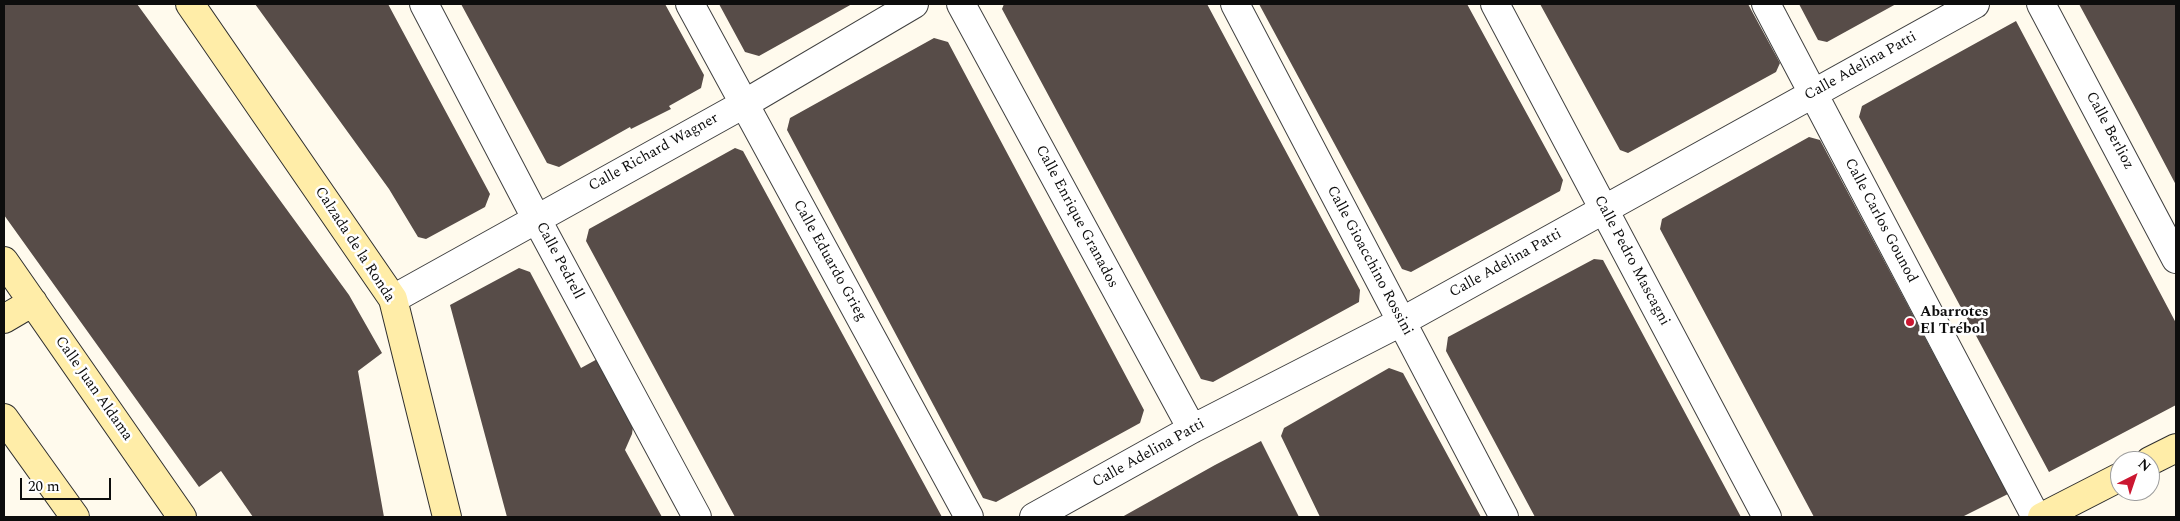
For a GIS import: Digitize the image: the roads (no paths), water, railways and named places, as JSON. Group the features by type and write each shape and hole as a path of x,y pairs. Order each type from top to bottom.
{"street":[{"name":"Calzada de la Ronda","path":"190,4 393,299 447,517"},
{"name":"Calle Pedrell","path":"424,4 536,218 697,517"},
{"name":"Calle Eduardo Grieg","path":"690,4 969,517"},
{"name":"Calle Richard Wagner","path":"393,299 744,104 914,4"},
{"name":"Calle Enrique Granados","path":"961,4 1192,430"},
{"name":"Calle Gioacchino Rossini","path":"1235,4 1504,517"},
{"name":"Calle Pedro Mascagni","path":"1495,4 1767,517"},
{"name":"Calle Carlos Gounod","path":"1766,4 2036,517"},
{"name":"Calle Adelina Patti","path":"1034,517 1192,430 1401,322 1975,4"},
{"name":"Calle Berlioz","path":"2041,4 2176,259"},
{"name":"Calle Juan Aldama","path":"4,261 182,517"},
{"path":"4,319 33,302"},
{"path":"4,418 75,517"},
{"path":"2160,456 2176,448"},
{"path":"2042,517 2110,482"}],"place":[{"name":"Abarrotes El Trébol","path":"1910,322"}]}
